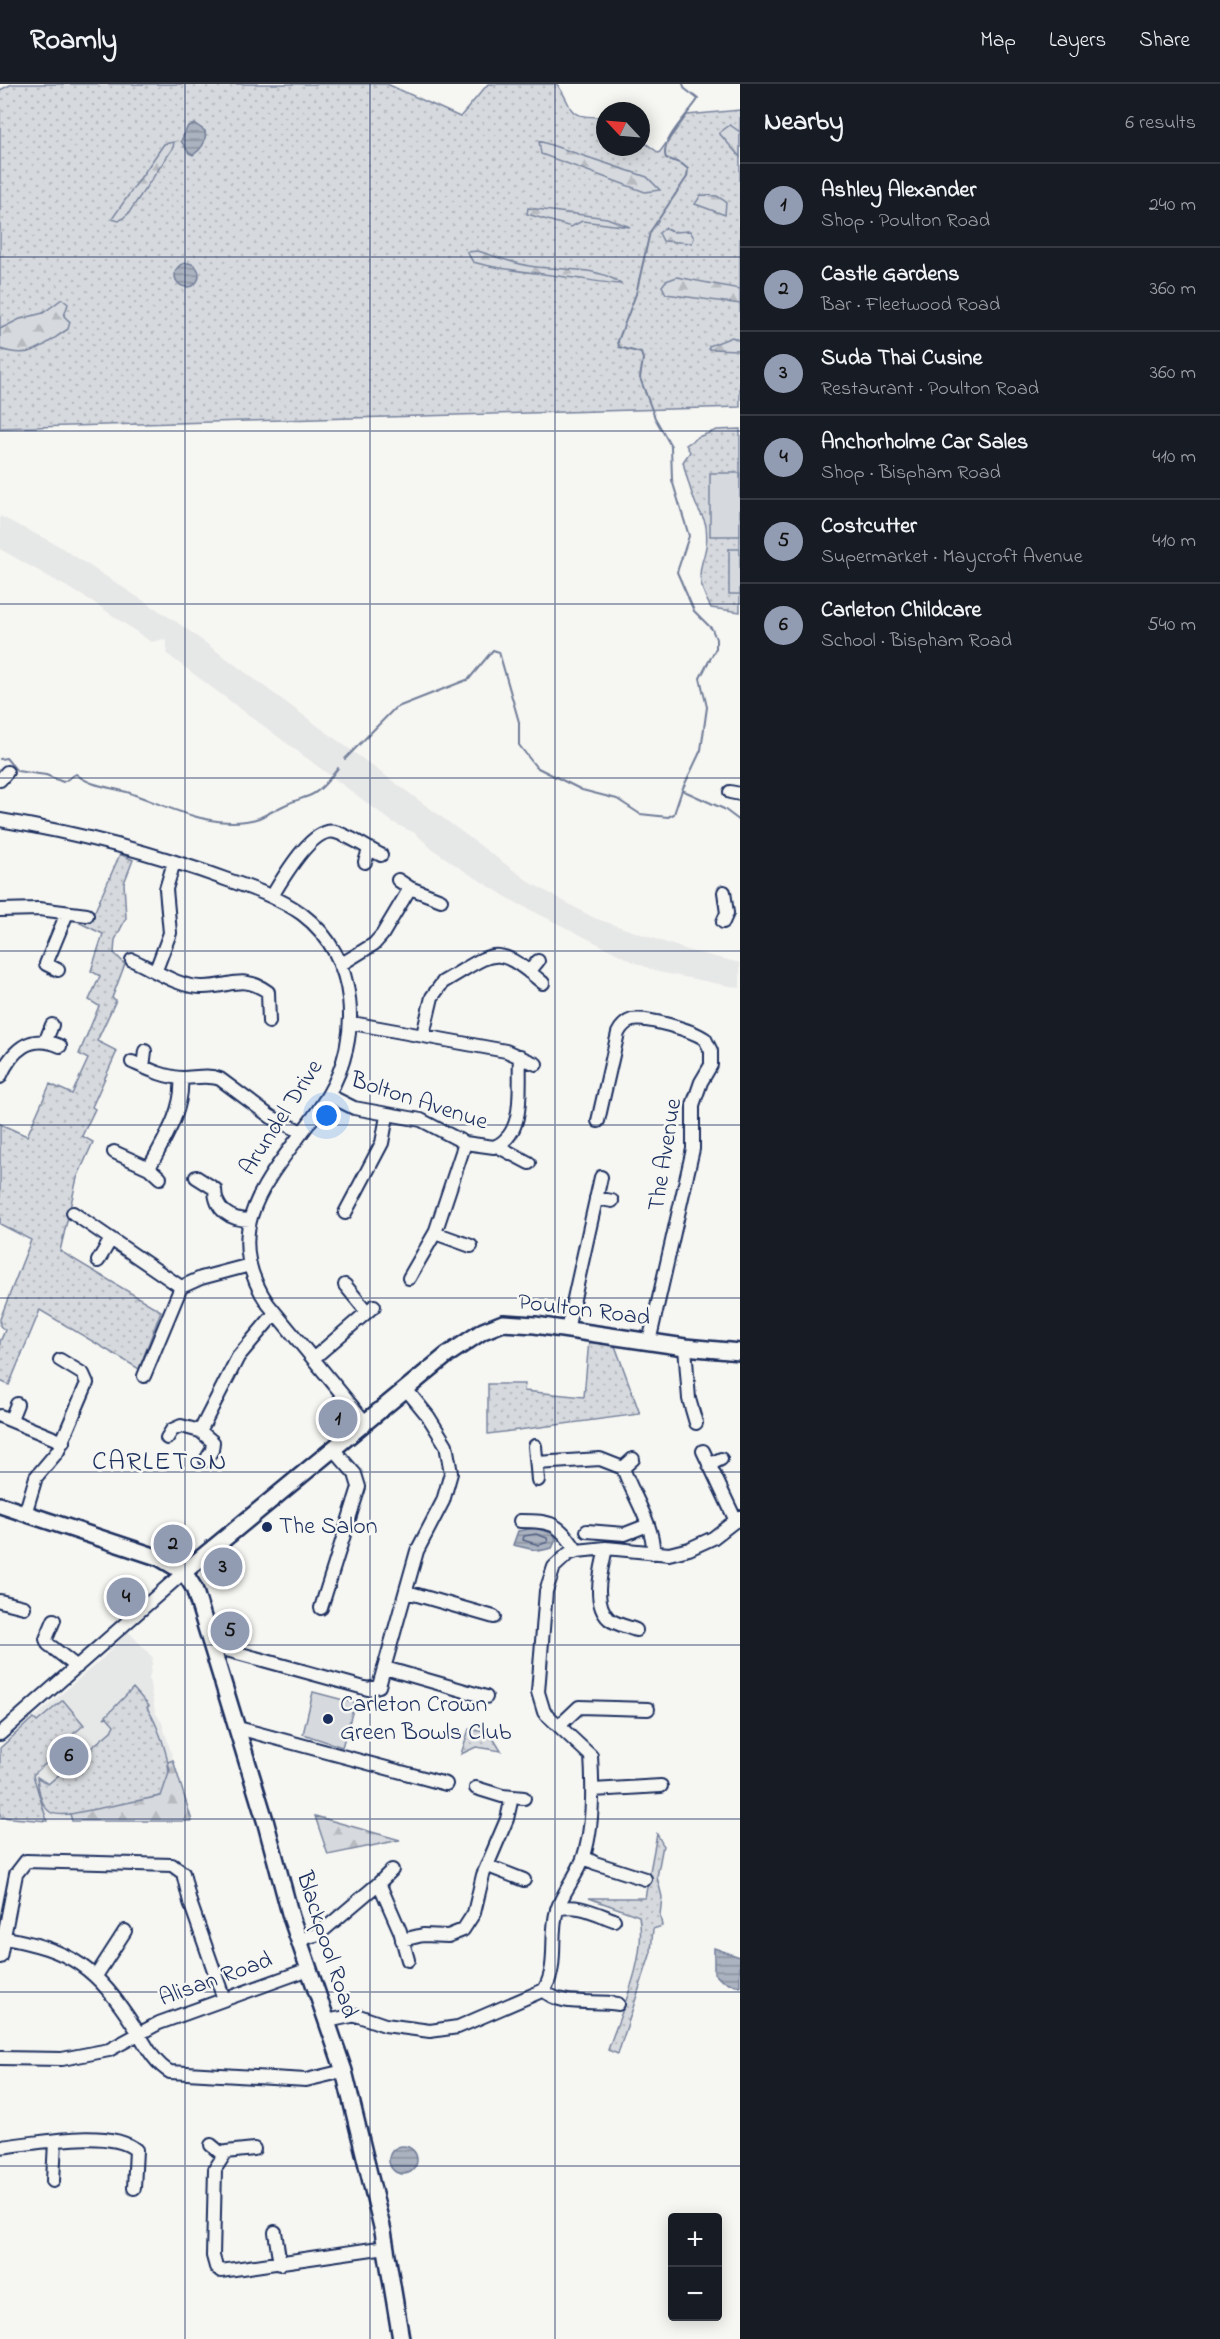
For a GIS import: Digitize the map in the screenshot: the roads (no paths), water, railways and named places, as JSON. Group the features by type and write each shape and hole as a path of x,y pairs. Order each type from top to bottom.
{"main road":[{"name":"Poulton Road","path":"184,1572 447,1355 491,1326 503,1323 535,1325 685,1347 740,1352"},
{"path":"0,1505 160,1558 184,1572"},
{"name":"Blackpool Road","path":"184,1572 196,1592 238,1728 298,1940 344,2071 386,2247 401,2339"}],"street":[{"name":"Arundel Drive","path":"0,820 64,831 174,862 272,896 316,926 340,965 347,983 352,1023 347,1050 328,1095 258,1194 250,1220 250,1265 260,1292 275,1313 365,1422"},
{"path":"272,896 304,849 322,833 334,831 375,853 365,862"},
{"path":"156,970 170,933 166,889 174,862"},
{"path":"398,880 410,888 441,900"},
{"path":"340,965 374,944 382,935 410,888"},
{"path":"724,892 725,917 740,916"},
{"path":"0,910 39,909 87,915"},
{"path":"58,970 46,964 67,913"},
{"path":"423,1035 436,989 499,949 543,983"},
{"path":"132,960 183,983 201,987 249,981 272,990 269,1022"},
{"path":"530,972 538,961"},
{"name":"The Avenue","path":"598,1121 606,1108 618,1033 624,1025 632,1020 655,1022 705,1039 711,1051 711,1065 701,1082 693,1105 693,1149 650,1342"},
{"path":"352,1023 506,1051 536,1064"},
{"path":"46,1040 52,1025"},
{"path":"0,1077 3,1062 22,1047 46,1040 60,1046"},
{"path":"145,1052 138,1064 159,1074 181,1078 212,1076 220,1079 271,1117 302,1132"},
{"name":"Bolton Avenue","path":"328,1095 354,1108 387,1116 421,1120 465,1143 485,1147 497,1146 509,1137 516,1120 519,1056"},
{"path":"149,1168 173,1121 181,1097 181,1078"},
{"path":"345,1213 359,1199 382,1143 387,1116"},
{"path":"409,1278 423,1264 465,1143"},
{"name":"Bolton Avenue","path":"497,1146 528,1163"},
{"path":"121,1150 160,1178"},
{"path":"196,1177 215,1189 214,1199 219,1208 240,1220 250,1220"},
{"path":"567,1330 601,1177"},
{"path":"596,1198 612,1201"},
{"path":"73,1214 181,1287"},
{"path":"435,1233 471,1246"},
{"path":"98,1261 111,1239"},
{"path":"144,1376 181,1287 201,1278 250,1265"},
{"path":"314,1358 370,1309 345,1286"},
{"path":"200,1431 238,1358 249,1341 275,1313"},
{"path":"685,1347 689,1399 696,1423"},
{"path":"25,1514 36,1478 63,1442 86,1388 87,1379 80,1371 60,1360"},
{"path":"212,1646 368,1689 379,1686 417,1551 443,1501 451,1473 446,1446 428,1416 406,1389"},
{"path":"17,1404 5,1418 63,1442"},
{"path":"167,1438 172,1430 182,1426 200,1431 213,1442 212,1450 206,1460"},
{"path":"535,1446 538,1480"},
{"path":"321,1608 359,1487 355,1474 333,1449"},
{"path":"327,2020 357,2015 385,2025 440,2029 458,2027 544,1990 554,1968 553,1935 557,1910 584,1857 593,1790 591,1756 544,1712 538,1692 540,1641 546,1591 554,1567 568,1554 606,1548 669,1554 689,1549 713,1538 738,1519 703,1451"},
{"path":"537,1463 600,1459 623,1468"},
{"path":"623,1468 633,1459"},
{"path":"709,1465 721,1459"},
{"path":"623,1468 631,1492 654,1541 653,1553"},
{"path":"520,1521 548,1521 563,1531 577,1551"},
{"path":"587,1531 625,1534 648,1525"},
{"path":"606,1548 599,1597 602,1608 610,1619 636,1630"},
{"path":"0,1734 184,1572"},
{"path":"407,1592 494,1617"},
{"path":"0,1601 24,1607"},
{"path":"54,1620 46,1639 48,1644 77,1667"},
{"path":"385,1668 486,1697"},
{"path":"560,1725 579,1707 648,1709"},
{"path":"238,1728 446,1784"},
{"path":"593,1790 661,1786"},
{"path":"402,1940 423,1935 448,1936 462,1930 474,1913 488,1866 518,1798 476,1788"},
{"path":"584,1857 595,1863 645,1879"},
{"path":"0,1958 2,1937 16,1875 26,1862 172,1864 183,1873 190,1902 224,1999"},
{"path":"488,1866 524,1880"},
{"path":"298,1940 319,1934 392,1870"},
{"path":"379,1883 408,1960"},
{"path":"557,1910 566,1906 583,1908 614,1920"},
{"path":"96,1976 126,1931"},
{"path":"2,1937 52,1949 72,1959 96,1976 114,1994 158,2063 170,2072 306,2080 344,2071"},
{"name":"Alisan Road","path":"0,2058 62,2059 88,2056 109,2050 139,2033 224,1999 309,1969"},
{"path":"544,1990 550,1997 565,2000 600,2000 618,2004"},
{"path":"0,2147 55,2141 117,2140 133,2147 137,2157 134,2188"},
{"path":"53,2181 55,2141"},
{"path":"211,2145 223,2155"},
{"path":"244,2163 249,2149 232,2149 223,2155 215,2169 213,2256 216,2267 226,2272 386,2247"},
{"path":"275,2232 280,2264"}],"water":[{"path":"195,124 205,131 205,139 201,148 193,155 181,141 188,126"},
{"path":"187,263 195,267 199,275 195,283 187,287 179,283 175,275 179,267"},
{"path":"536,1528 554,1534 556,1540 552,1548 539,1551 513,1545 518,1531"},
{"path":"714,1948 740,1957 740,1987 721,1980 714,1973"},
{"path":"403,2146 413,2150 417,2160 413,2170 403,2174 393,2170 389,2160 393,2150"}],"waterway":[{"path":"683,84 685,89 698,99 676,127 665,151 666,158 688,169 687,177 650,232 636,294 618,341 619,347 641,353 643,359 640,378 655,418 671,446 672,480 689,536 677,572 694,611 712,629 716,639 716,648 700,678 707,707 701,750 682,790 724,809 740,821"},
{"path":"345,759 395,708 469,679 493,650 499,652 519,722 519,745 536,767 582,790 617,799 640,814 668,817 674,814 682,790"},
{"path":"0,759 6,758 17,771 46,775 63,782 76,774 95,784 130,793 177,811 227,822 243,822 259,818 313,794 338,768"}],"place":[{"name":"Ashley Alexander","path":"338,1419"},
{"name":"The Salon","path":"267,1527"},
{"name":"Castle Gardens","path":"173,1544"},
{"name":"Suda Thai Cusine","path":"223,1567"},
{"name":"Anchorholme Car Sales","path":"126,1597"},
{"name":"Costcutter","path":"230,1631"},
{"name":"Carleton Crown Green Bowls Club","path":"328,1719"},
{"name":"Carleton Childcare","path":"69,1756"}],"district":[{"name":"CARLETON","path":"160,1462"}]}
